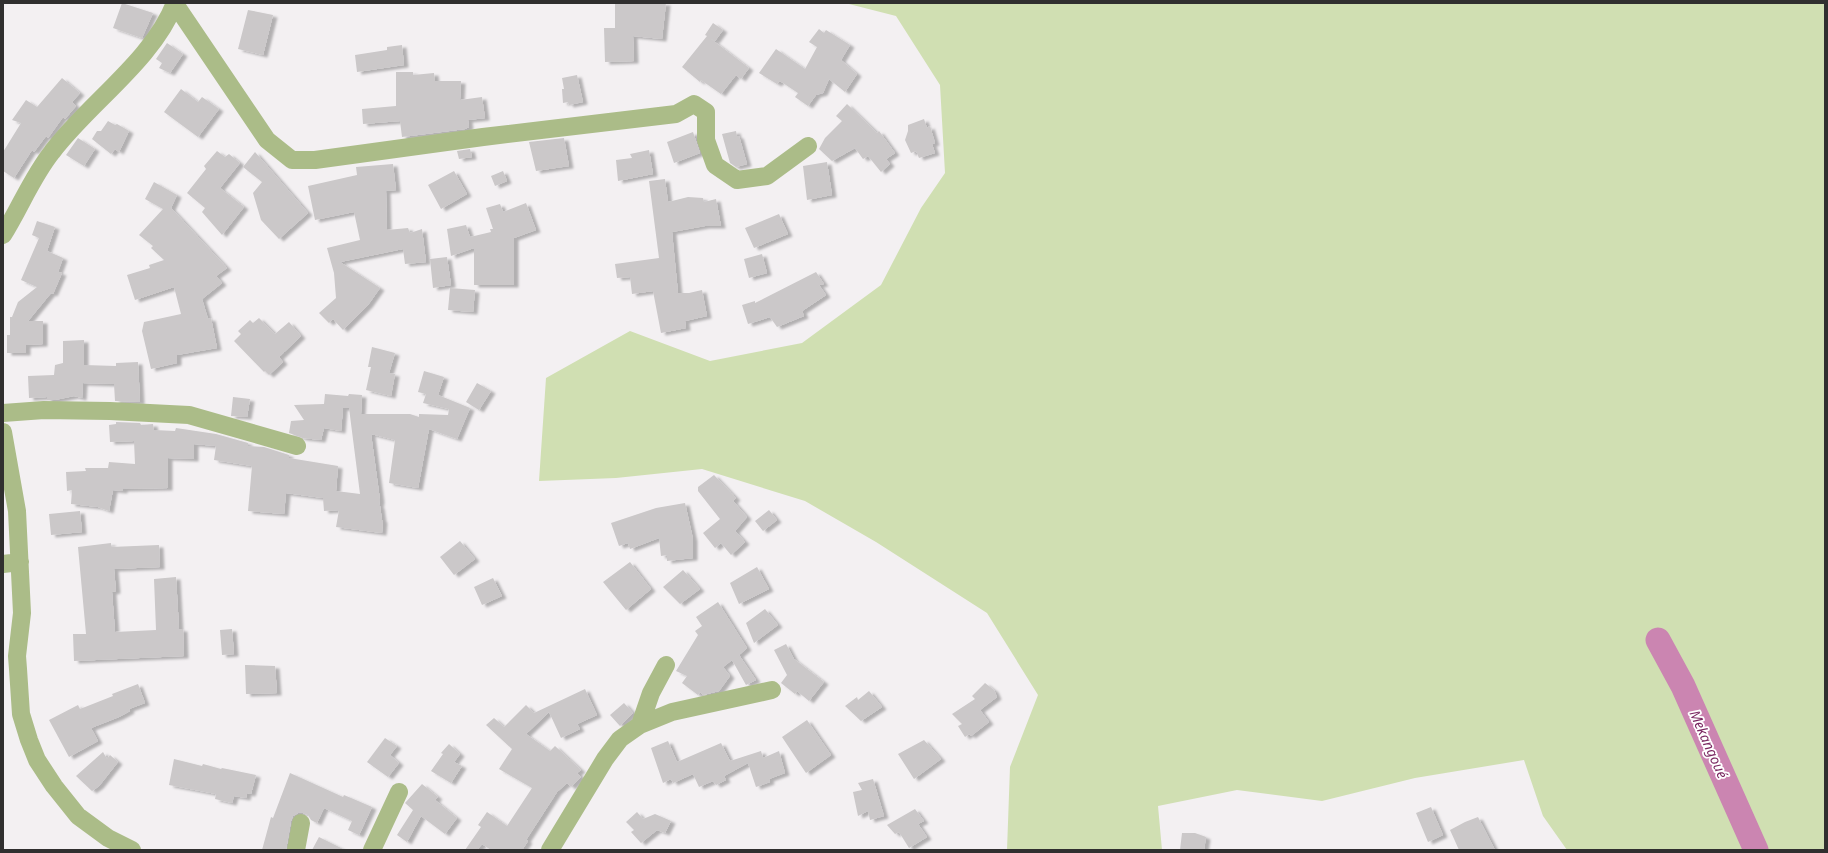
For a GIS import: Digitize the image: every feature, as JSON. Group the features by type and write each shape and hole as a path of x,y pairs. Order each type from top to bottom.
{"street":[{"path":"175,4 267,140 292,160 315,160 483,137 676,114 694,104 706,112 706,140 715,165 737,180 768,176 808,146"},
{"path":"3,235 38,171 52,152 74,125 154,42 167,21 175,4"},
{"path":"3,413 44,410 189,415 297,446"},
{"path":"3,432 17,511 11,563 22,613 17,656 22,714 29,740 37,760 54,786 78,816 108,838 132,850"},
{"path":"640,725 651,693 666,665"},
{"path":"550,850 605,759 620,739 640,725 672,712 772,690"},
{"path":"372,850 399,792"},
{"path":"296,850 301,823"}],"green space":[{"path":"845,3 1825,3 1825,850 1567,850 1543,816 1524,760 1415,778 1322,801 1237,790 1158,806 1162,850 1007,850 1010,767 1038,695 987,613 876,542 805,501 702,469 616,478 539,481 546,378 630,331 710,361 802,343 881,285 921,208 945,173 940,85 896,16"}],"building":[{"path":"122,3 153,13 142,38 113,28"},
{"path":"615,3 666,3 662,39 633,36 634,61 605,62 604,28 615,28"},
{"path":"248,10 273,15 263,55 238,49"},
{"path":"713,23 723,30 715,41 711,39 749,68 741,79 736,75 721,94 701,80 700,82 682,67 707,36 705,35"},
{"path":"819,29 824,33 826,30 850,45 841,60 857,74 845,92 829,79 823,93 816,95 808,106 795,97 798,93 780,81 777,84 759,73 776,49 805,69 817,47 809,42"},
{"path":"167,43 183,54 170,73 159,68 162,63 156,59"},
{"path":"402,45 404,65 357,72 355,55 387,50 387,47"},
{"path":"396,72 413,72 413,75 434,73 435,81 461,81 460,100 482,97 485,118 468,120 469,127 465,129 402,137 400,121 363,124 362,109 396,106"},
{"path":"577,75 583,102 569,105 568,102 563,103 562,89 564,89 562,78"},
{"path":"62,78 80,93 72,102 76,106 65,119 63,117 48,138 46,136 34,152 32,150 14,178 3,171 3,152 21,123 12,120 26,100 37,107"},
{"path":"181,89 198,102 202,97 219,109 198,137 164,112"},
{"path":"847,104 877,133 879,131 895,153 886,159 890,164 881,172 868,156 863,159 855,148 832,161 819,149 825,138 842,121 836,116"},
{"path":"924,119 927,128 930,126 935,143 932,144 935,153 919,158 916,151 911,153 905,140 908,125"},
{"path":"108,121 129,131 119,152 115,149 111,154 92,139 97,131 101,131"},
{"path":"736,131 737,136 739,136 747,164 736,167 730,163 722,134"},
{"path":"693,132 700,153 674,163 667,142"},
{"path":"78,138 95,149 84,166 66,155"},
{"path":"564,138 569,166 536,171 529,142"},
{"path":"470,149 472,157 459,159 457,151"},
{"path":"649,150 653,174 618,181 616,160 632,158 630,154"},
{"path":"217,151 225,157 229,154 240,163 220,188 244,207 222,235 202,212 205,208 187,193 206,169 204,166"},
{"path":"255,152 308,213 279,239 261,220 253,193 262,182 243,167"},
{"path":"827,162 832,195 807,200 803,166"},
{"path":"393,164 396,190 386,191 387,230 408,228 410,233 422,229 426,262 405,264 403,249 340,262 380,288 368,305 343,330 333,319 329,323 319,313 336,298 334,273 327,248 360,240 354,212 315,220 308,186 357,175 356,167"},
{"path":"454,171 467,194 441,209 428,185"},
{"path":"503,171 507,181 495,186 491,176"},
{"path":"665,179 668,202 688,197 703,198 704,202 716,199 721,226 705,226 672,232 678,293 689,293 702,290 707,316 685,321 686,328 661,333 653,291 632,294 630,277 617,278 615,264 659,258 649,181"},
{"path":"154,182 177,195 171,208 227,268 216,276 222,283 202,299 208,319 211,318 217,348 177,355 177,363 151,369 142,331 144,322 181,314 174,287 135,300 127,275 150,268 149,265 164,260 151,248 153,246 139,235 163,209 145,199"},
{"path":"526,203 536,230 514,238 514,285 474,285 474,248 451,256 447,229 466,225 470,237 491,232 490,229 493,229 486,208 500,204 503,212"},
{"path":"779,214 788,234 754,248 745,228"},
{"path":"37,221 55,227 47,251 63,258 58,272 62,273 53,294 51,293 28,321 43,321 43,344 26,345 26,353 7,353 7,335 10,335 10,317 12,317 18,302 37,287 21,280 39,238 32,235"},
{"path":"762,254 767,273 749,278 744,259"},
{"path":"447,257 451,285 433,288 430,259"},
{"path":"816,272 824,284 819,285 826,295 802,311 804,316 777,327 770,317 748,324 742,305 755,301 755,303"},
{"path":"450,288 475,290 473,312 448,310"},
{"path":"259,318 275,334 289,322 301,336 279,357 283,362 269,375 265,371 264,372 234,341 241,334 238,331 250,320 253,323"},
{"path":"84,340 84,365 116,366 116,363 138,362 140,402 115,401 114,384 83,383 82,398 74,396 47,400 47,397 29,398 28,376 54,375 55,365 63,363 63,341"},
{"path":"372,347 395,353 389,373 395,374 391,396 366,390 371,367 368,367"},
{"path":"424,371 444,377 438,395 470,408 457,439 429,429 418,488 389,483 395,440 371,434 380,500 379,506 383,520 382,533 336,527 339,510 324,511 323,498 286,493 284,514 248,511 252,466 214,460 216,446 194,444 194,459 168,458 168,488 123,489 123,491 113,490 109,511 98,507 71,504 72,490 67,491 66,472 86,471 85,468 108,468 109,462 135,464 134,441 110,442 109,425 116,424 116,422 140,423 141,425 153,424 154,430 175,431 176,428 216,434 248,443 248,446 264,447 289,455 289,458 338,466 336,491 360,494 349,408 343,408 341,431 324,428 321,440 303,438 289,433 291,421 304,420 294,405 324,404 325,394 348,396 349,394 362,395 361,414 410,414 419,417 419,414 448,415 449,409 423,403 426,394 418,392"},
{"path":"477,383 491,391 479,410 466,402"},
{"path":"233,397 250,399 247,417 231,416"},
{"path":"714,475 736,498 733,501 747,517 735,531 745,542 731,555 721,543 715,548 703,533 720,519 698,491 698,487"},
{"path":"685,503 693,539 693,558 667,561 667,555 661,556 659,538 630,549 628,543 619,546 611,523 656,508"},
{"path":"769,510 777,520 763,531 755,521"},
{"path":"80,511 82,532 51,535 49,514"},
{"path":"460,541 475,559 454,575 440,557"},
{"path":"111,543 111,547 159,545 160,567 114,569 116,591 112,592 115,632 156,630 154,579 176,577 179,629 183,629 184,656 74,661 73,634 86,634 78,547"},
{"path":"630,562 651,589 626,610 603,582"},
{"path":"757,567 769,589 739,604 730,583"},
{"path":"683,570 700,589 680,604 663,587"},
{"path":"493,578 502,596 482,605 474,587"},
{"path":"718,602 747,648 739,655 756,680 746,685 732,660 723,667 730,676 719,691 703,695 700,692 698,695 682,683 687,676 676,671 698,635 695,631 702,626 696,617"},
{"path":"765,609 778,625 754,643 746,623"},
{"path":"232,629 234,654 222,655 220,630"},
{"path":"786,644 794,659 824,682 809,701 797,691 795,694 781,683 787,675 774,650"},
{"path":"245,665 275,666 277,693 246,694"},
{"path":"985,683 994,690 997,697 980,710 989,722 971,736 969,734 965,737 958,726 962,724 952,714 975,699 972,696"},
{"path":"138,684 145,703 129,709 130,711 119,717 91,728 98,741 69,757 49,720 78,705 80,709"},
{"path":"585,689 597,715 577,724 580,729 561,738 549,712 526,734 550,751 555,746 581,770 577,773 581,777 571,787 567,783 557,792 526,840 528,841 522,850 491,850 482,844 477,850 465,850 481,827 478,825 487,812 507,826 532,788 499,769 512,749 486,725 494,718 504,727 526,705 534,713"},
{"path":"869,691 882,707 861,721 845,706 857,697 858,700"},
{"path":"624,703 633,713 620,726 610,715"},
{"path":"807,720 831,755 806,773 782,737"},
{"path":"385,738 397,746 390,755 399,763 388,777 367,762"},
{"path":"924,740 941,759 914,779 898,754"},
{"path":"668,741 677,762 721,743 730,761 761,751 763,758 779,751 785,773 769,779 770,782 756,787 748,763 724,776 726,780 716,785 713,781 699,787 693,774 673,783 671,779 663,783 651,748"},
{"path":"449,744 460,754 454,762 462,766 451,783 431,771 443,754 441,753"},
{"path":"103,752 107,759 110,755 118,762 99,786 92,791 76,776"},
{"path":"174,759 202,766 203,764 221,769 256,775 251,794 247,793 246,798 234,796 232,803 215,799 216,794 169,785"},
{"path":"290,773 343,797 344,795 372,807 359,835 348,830 352,821 324,808 317,823 311,820 308,815 303,813 298,813 293,816 286,850 262,850 271,817 273,818"},
{"path":"873,779 884,816 870,820 868,811 858,816 853,792 862,790 858,783"},
{"path":"422,784 438,797 435,800 457,818 445,834 421,816 407,842 397,835 413,810 405,803"},
{"path":"1431,807 1443,835 1428,842 1416,813"},
{"path":"915,809 924,821 918,824 927,837 909,848 899,832 895,834 887,825"},
{"path":"637,812 643,819 655,814 671,821 665,833 657,830 641,843 631,832 634,830 626,822"},
{"path":"1478,817 1495,850 1459,850 1450,830"},
{"path":"1182,833 1195,833 1206,837 1204,850 1180,850"},
{"path":"319,837 345,850 312,850"}],"waterway":[{"name":"Mekangoué","path":"1658,640 1683,686 1756,850"}]}
